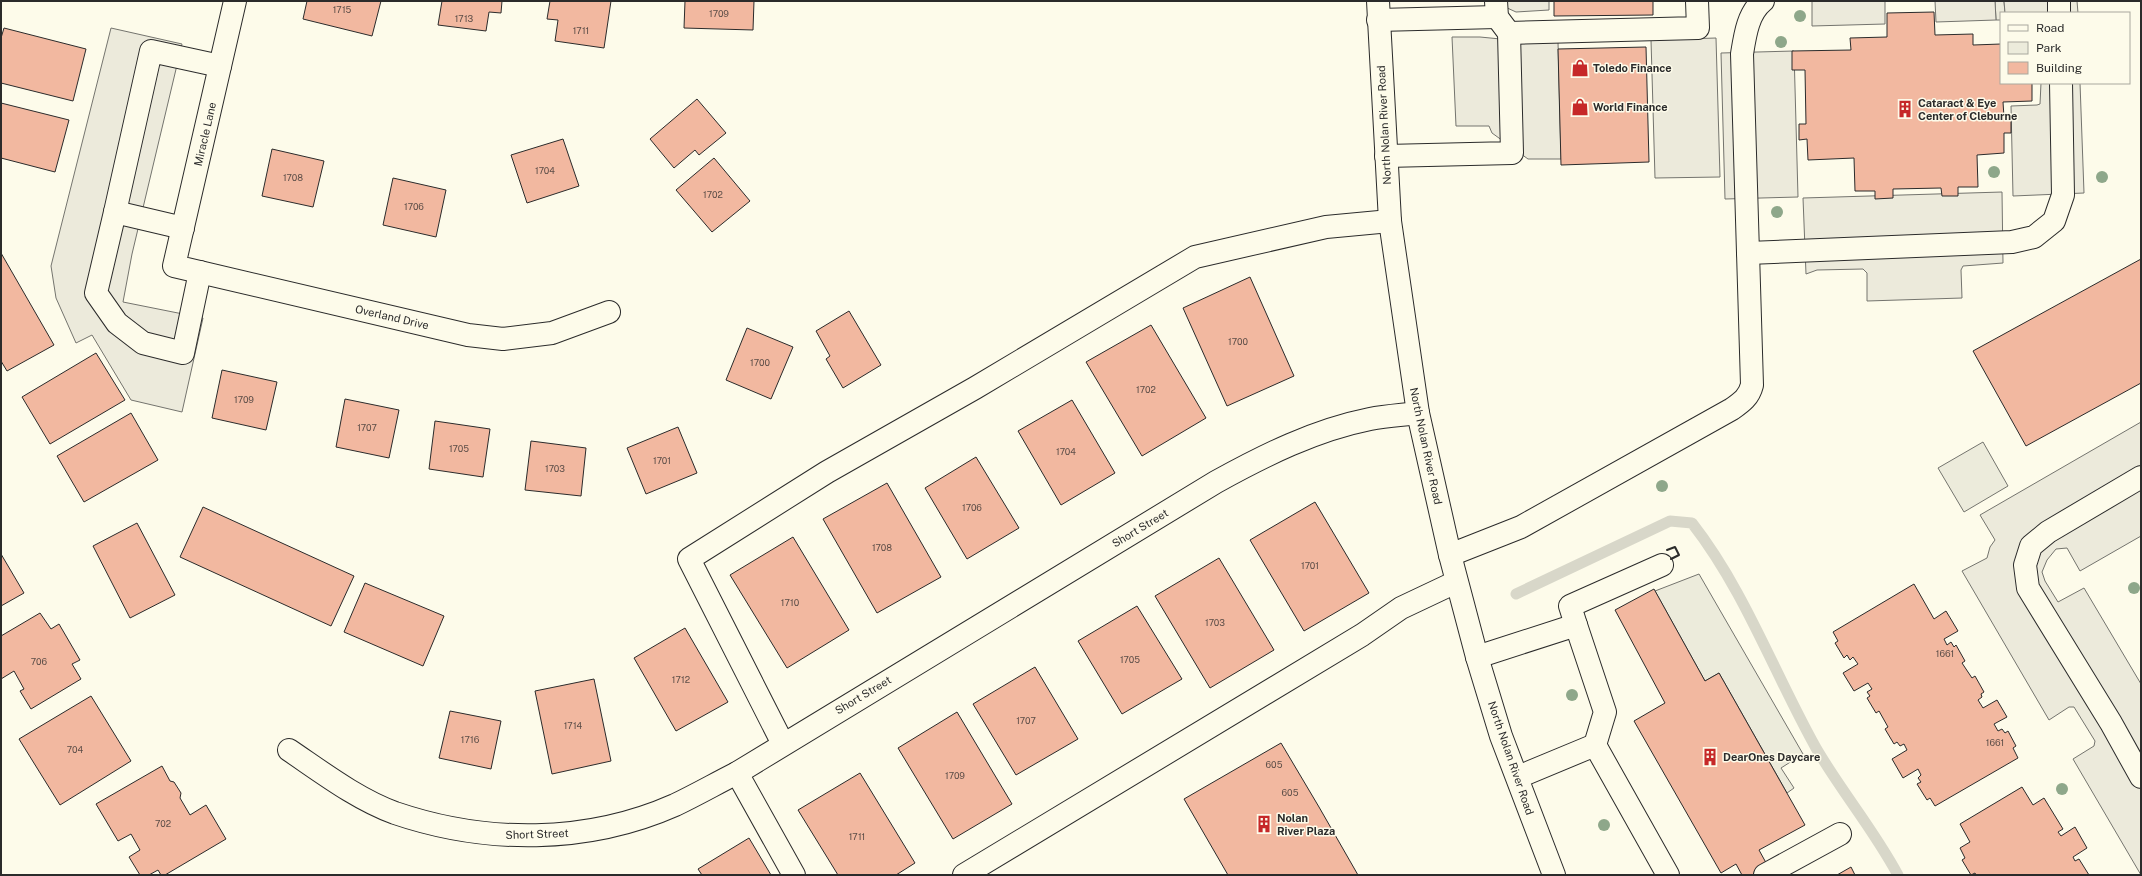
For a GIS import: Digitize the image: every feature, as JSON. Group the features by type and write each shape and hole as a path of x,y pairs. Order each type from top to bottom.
{"street":[{"name":"Miracle Lane","path":"174,266 235,1"},
{"path":"1378,10 1698,28 1698,1"},
{"path":"1450,555 1521,527 1744,401 1750,394 1752,386 1742,54 1746,30 1757,6 1763,1"},
{"path":"2059,1 2059,12"},
{"name":"North Nolan River Road","path":"1378,10 1390,221 1418,413 1456,582 1477,657 1502,736 1554,875"},
{"path":"1386,156 1512,153 1501,17"},
{"path":"200,272 182,353 143,343 116,323 96,293 151,51 220,66"},
{"path":"1748,252 2012,242 2034,237 2054,221 2063,195 2060,84"},
{"path":"115,212 183,228"},
{"path":"782,744 689,559 827,472 976,388 1195,257 1326,227 1390,221"},
{"name":"Overland Drive","path":"174,266 468,335 503,339 552,333 609,312"},
{"name":"Short Street","path":"289,750 347,790 395,813 464,830 516,836 560,835 602,828 638,818 675,805 737,773 782,744 1202,490 1259,458 1319,433 1370,419 1418,413"},
{"path":"2141,477 2048,532 2032,546 2025,565 2028,588 2110,722 2141,777"},
{"path":"1662,565 1570,606 1605,712 1595,745 1668,875"},
{"path":"964,875 1362,635 1401,608 1456,582"},
{"path":"1477,657 1576,625"},
{"path":"1518,777 1595,745"},
{"path":"737,773 794,875"},
{"path":"1765,875 1840,834"}],"green space":[{"path":"1995,1 2004,1 2005,12 2000,12 2000,20 1996,20"},
{"path":"1983,442 2008,486 1964,512 1938,468"},
{"path":"1699,574 1803,754 1781,768 1794,788 1787,793 1719,673 1705,681 1655,591"}],"shaded area":[{"path":"1492,1 1549,1 1549,10 1516,12"},
{"path":"1812,1 1885,1 1885,24 1812,26"},
{"path":"1935,1 1995,1 1996,20 1936,22"},
{"path":"2004,1 2077,1 2078,12 2005,12"},
{"path":"111,28 182,44 132,254 123,302 203,318 182,412 131,400 92,335 76,343 56,298 51,266"},
{"path":"1452,37 1480,37 1531,42 1558,42 1561,159 1528,159 1492,133 1489,126 1456,126"},
{"path":"1716,38 1720,177 1655,178 1651,40"},
{"path":"1794,51 1798,197 1725,199 1721,53"},
{"path":"2041,84 2080,84 2084,193 2013,196 2011,106 2040,104"},
{"path":"2002,192 2003,263 1963,266 1961,270 1962,298 1867,301 1867,273 1863,269 1817,270 1806,274 1803,198"},
{"path":"2141,422 2141,536 2080,571 2067,548 2056,549 2047,560 2042,572 2045,581 2058,602 2084,588 2141,684 2141,875 2073,759 2094,746 2095,741 2074,707 2069,707 2049,720 1962,571 1987,558 1990,547 1995,540 1980,515"}],"building":[{"path":"307,1 381,1 372,36 303,19"},
{"path":"442,1 502,1 501,13 489,12 486,31 438,25"},
{"path":"550,1 611,1 604,48 555,41 558,20 547,19"},
{"path":"685,1 754,1 753,30 684,28"},
{"path":"1554,1 1653,1 1653,15 1554,16"},
{"name":"Cataract & Eye Center of Cleburne","path":"1934,12 1935,35 1973,34 1973,45 2000,44 2000,84 2032,84 2032,101 2003,102 2004,117 2011,116 2011,133 2004,133 2004,153 1977,155 1978,187 1958,187 1958,196 1942,196 1941,188 1893,189 1893,198 1875,199 1875,191 1855,191 1854,158 1808,160 1807,139 1799,140 1799,124 1806,124 1805,70 1792,70 1792,51 1851,50 1850,38 1887,37 1887,13"},
{"path":"4,28 86,49 73,101 1,83 1,38"},
{"path":"1646,47 1649,162 1561,165 1558,49"},
{"path":"697,99 726,133 699,155 695,150 674,168 650,139"},
{"path":"1,103 69,120 55,172 1,158"},
{"path":"563,139 579,186 527,203 511,155"},
{"path":"272,149 324,161 313,207 262,196"},
{"path":"714,158 750,201 712,232 676,190"},
{"path":"393,178 446,190 436,237 383,225"},
{"path":"1,253 54,345 7,371 1,361"},
{"path":"2141,259 2141,383 2026,446 1973,351"},
{"path":"1250,277 1294,376 1227,406 1183,308"},
{"path":"849,311 881,365 843,388 826,359 830,356 816,331"},
{"path":"1151,325 1206,418 1142,456 1086,362"},
{"path":"747,328 793,347 771,399 726,380"},
{"path":"96,353 125,400 50,444 22,397"},
{"path":"222,370 277,382 266,430 212,418"},
{"path":"345,399 399,410 389,458 336,447"},
{"path":"1072,400 1115,473 1061,505 1018,431"},
{"path":"131,413 158,460 84,502 57,456"},
{"path":"435,421 490,429 483,477 429,469"},
{"path":"678,427 697,473 646,494 627,448"},
{"path":"531,441 586,448 581,496 525,490"},
{"path":"976,457 1019,528 967,559 925,488"},
{"path":"887,483 941,577 877,613 823,519"},
{"path":"1315,502 1369,593 1304,631 1250,540"},
{"path":"203,507 354,576 331,626 180,557"},
{"path":"137,523 175,595 130,618 93,546"},
{"path":"793,537 849,630 787,668 730,575"},
{"path":"1,554 24,593 1,606"},
{"path":"1219,558 1274,650 1210,688 1155,596"},
{"path":"365,583 444,616 423,666 344,632"},
{"path":"1914,584 1934,619 1946,611 1958,631 1944,639 1947,645 1951,642 1954,647 1956,645 1965,661 1962,663 1972,678 1975,676 1984,692 1981,694 1982,697 1978,700 1983,708 1997,700 2007,717 1994,724 1998,731 2002,729 2005,733 2008,731 2016,746 2013,748 2018,758 1935,806 1930,798 1927,800 1917,784 1921,782 1918,778 1921,775 1918,769 1903,778 1892,759 1907,750 1904,744 1900,746 1897,742 1894,744 1885,729 1888,727 1879,711 1876,713 1867,698 1870,696 1867,692 1872,689 1868,683 1854,691 1843,673 1858,664 1853,657 1850,660 1847,655 1844,658 1835,643 1838,641 1833,632"},
{"name":"DearOnes Daycare","path":"1654,589 1705,681 1719,673 1805,825 1759,850 1770,870 1760,875 1742,875 1736,864 1721,873 1634,721 1665,703 1615,610"},
{"path":"1137,606 1182,679 1122,714 1078,641"},
{"path":"40,613 51,629 59,624 80,660 72,664 81,679 31,709 20,691 24,689 14,671 1,679 1,636"},
{"path":"685,628 728,702 676,731 634,658"},
{"path":"1035,667 1078,739 1016,775 973,704"},
{"path":"594,679 611,761 552,774 535,691"},
{"path":"91,696 131,761 60,805 19,739"},
{"path":"450,711 501,721 491,769 439,758"},
{"path":"957,712 1012,804 953,839 898,748"},
{"name":"Nolan River Plaza","path":"1281,743 1358,875 1228,875 1184,799"},
{"path":"162,766 170,781 174,782 181,793 180,798 190,815 206,805 226,839 165,875 161,875 158,870 149,875 140,875 129,857 140,850 131,834 118,841 96,804"},
{"path":"860,773 915,863 896,875 838,875 798,810"},
{"path":"2022,787 2033,805 2044,798 2063,829 2058,832 2061,836 2075,827 2087,848 2073,857 2075,861 2079,859 2089,875 1976,875 1975,873 1971,875 1962,860 1965,858 1960,848 1970,842 1960,824"},
{"path":"749,838 771,875 702,875 698,869"},
{"path":"1851,867 1855,875 1837,875"}],"waterway":[{"path":"1516,594 1670,521 1692,523 1728,576 1816,748 1836,780 1879,842 1898,875"}],"wall":[{"path":"1667,550 1675,547 1679,555 1671,559"}],"place":[{"name":"Toledo Finance","path":"1580,68"},
{"name":"World Finance","path":"1580,107"},
{"name":"Cataract & Eye Center of Cleburne","path":"1905,109"},
{"name":"DearOnes Daycare","path":"1710,757"},
{"name":"Nolan River Plaza","path":"1264,824"}]}
